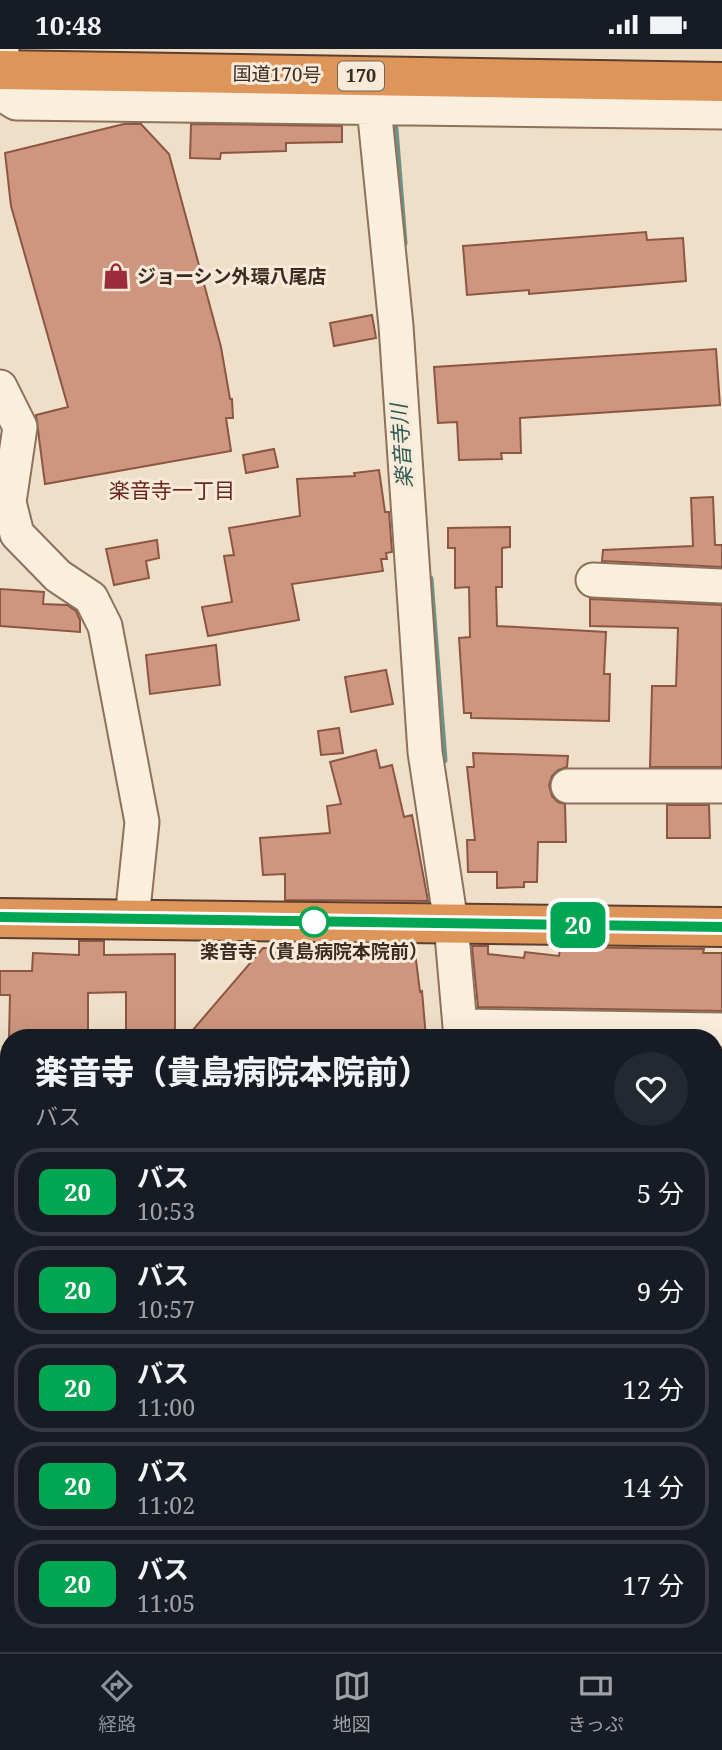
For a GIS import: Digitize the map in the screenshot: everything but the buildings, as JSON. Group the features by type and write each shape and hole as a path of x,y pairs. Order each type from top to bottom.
{"highway":[{"name":"国道170号","path":"0,70 722,82"},
{"path":"0,918 722,927"}],"street":[{"path":"0,93 16,103 722,112"},
{"path":"374,107 396,326 425,752 451,923 461,1029"},
{"path":"0,387 20,427 5,503 17,534 58,576 91,598 105,626 142,822 132,919"},
{"path":"593,580 722,586"},
{"path":"568,786 722,786"}],"waterway":[{"name":"楽音寺川","path":"395,129 404,243"},
{"name":"楽音寺川","path":"430,579 444,760"}],"bus line":[{"name":"20","path":"0,917 722,927"}],"place":[{"name":"ジョーシン外環八尾店","path":"116,276"},
{"name":"楽音寺（貴島病院本院前）","path":"314,922"}],"district":[{"name":"楽音寺一丁目","path":"172,491"}]}
